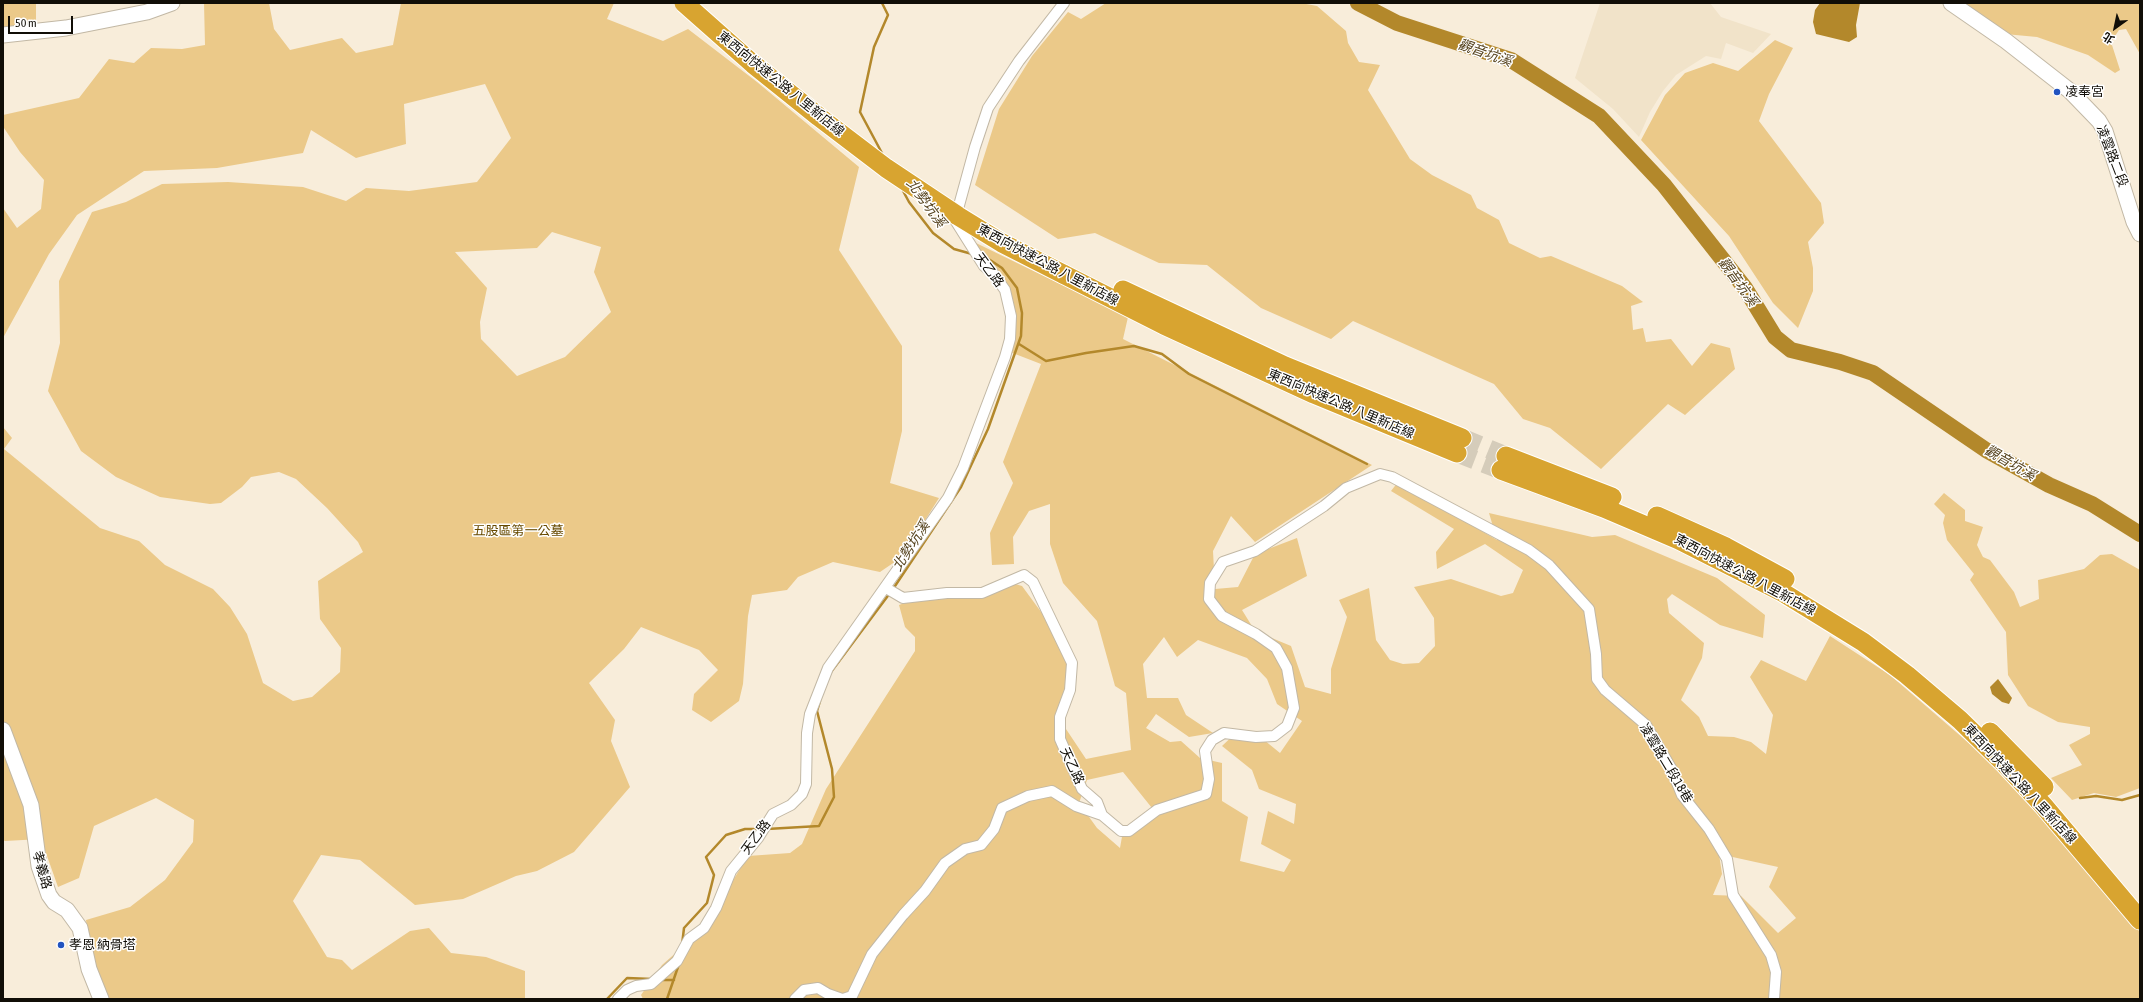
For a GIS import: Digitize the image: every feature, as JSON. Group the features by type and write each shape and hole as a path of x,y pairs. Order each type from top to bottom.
{"highway":[{"name":"東西向快速公路 八里新店線","path":"684,3 783,88 886,168 970,224 1002,243 1066,269"},
{"name":"東西向快速公路 八里新店線","path":"703,3 792,79 893,159 947,196 1066,269 1164,326 1314,394 1460,446"},
{"name":"東西向快速公路 八里新店線","path":"1504,463 1606,502 1723,554 1870,631 1914,664 1968,711 2015,755 2053,797 2140,902"},
{"name":"東西向快速公路 八里新店線","path":"1785,586 1907,675 1960,720 2006,764 2043,805 2140,920"}],"street":[{"path":"3,35 66,28 147,12 172,3"},
{"name":"天乙路","path":"618,999 627,990 636,986 651,984 677,961 690,939 704,928 716,908 731,871 758,838 773,814 791,805 802,794 806,784 807,733 810,714 819,687 835,657 886,588 948,498 963,468 1005,357 1010,339 1011,316 1005,290 993,273 984,266 955,220 975,147 988,108 1019,61 1064,3"},
{"name":"凌雲路二段","path":"1951,3 2006,41 2070,91 2099,121 2105,131 2134,222 2140,234"},
{"name":"凌雲路二段18巷","path":"1102,815 1121,831 1129,831 1157,810 1206,794 1209,779 1205,751 1212,740 1224,733 1256,737 1274,736 1287,726 1294,708 1287,668 1276,648 1256,634 1222,616 1209,599 1210,583 1223,562 1255,551 1324,506 1346,488 1380,474 1392,477 1529,550 1549,565 1589,609 1596,654 1597,679 1605,690 1646,725 1671,768 1682,795 1709,829 1727,859 1733,895 1771,955 1776,972 1774,999"},
{"name":"天乙路","path":"886,588 904,598 947,593 982,592 1024,575 1033,582 1072,663 1070,690 1060,717 1060,739 1082,789 1097,802 1102,815"},
{"name":"孝義路","path":"3,730 31,805 39,866 49,895 54,902 67,910 80,928 89,970 101,999"},
{"name":"天乙路","path":"795,999 804,990 818,988 828,994 842,999 852,996 872,954 903,915 925,891 945,863 965,849 981,845 994,829 1002,808 1028,796 1052,791 1076,806 1102,815"}],"shaded area":[{"path":"1600,3 1710,3 1721,17 1771,34 1753,53 1726,43 1721,59 1706,56 1676,75 1663,91 1650,112 1639,137 1613,109 1575,78"},
{"path":"1820,3 1860,3 1856,25 1857,37 1849,42 1816,34 1813,22 1815,10"},
{"path":"1998,679 2012,698 2009,704 2002,702 1992,694 1990,687"}],"green space":[{"path":"3,3 36,3 36,24 3,29"},
{"name":"五股區第一公墓","path":"204,3 269,3 274,29 290,50 342,38 356,53 393,45 401,3 614,3 607,19 663,41 688,29 757,82 859,167 839,250 902,346 902,431 890,483 939,498 902,557 880,572 833,562 798,577 787,590 752,595 748,616 743,684 739,701 711,722 692,710 694,694 718,670 699,650 641,627 624,649 589,683 615,720 611,741 630,787 574,852 537,871 516,876 463,899 415,905 360,860 321,855 293,901 327,957 342,960 352,970 410,931 429,928 451,953 486,957 525,971 525,999 106,999 89,946 86,920 130,907 165,880 193,842 194,820 156,798 94,826 79,878 58,887 41,839 3,840 3,427 12,438 4,449 100,528 139,541 165,565 213,589 230,607 247,634 263,683 293,701 312,697 340,672 341,648 320,619 318,581 363,552 358,542 327,508 296,479 279,472 251,477 242,487 221,503 210,504 160,497 116,477 81,451 48,391 60,343 59,281 92,212 126,202 162,184 228,182 303,187 346,201 366,188 409,191 477,182 511,138 485,84 404,104 406,144 356,158 311,130 303,153 217,168 144,171 77,215 49,254 3,338 3,208 17,228 41,209 44,180 20,152 4,128 3,115 79,98 109,59 134,63 151,48 182,49 205,45","holes":["552,232 601,247 594,272 611,312 565,357 517,376 481,339 480,322 487,288 455,252 537,248"]},
{"path":"1106,3 1301,3 1317,6 1346,31 1348,43 1359,62 1380,65 1368,90 1410,159 1432,175 1471,195 1477,208 1499,220 1509,243 1540,258 1551,256 1622,286 1643,302 1631,306 1633,330 1643,328 1646,342 1671,339 1692,366 1711,343 1730,348 1735,369 1685,415 1668,404 1601,469 1550,428 1523,419 1494,384 1353,321 1331,339 1261,308 1207,265 1159,263 1095,233 1058,239 975,185 999,109 1032,56 1068,12 1081,19"},
{"path":"1960,3 2140,3 2140,54 2126,29 2119,30 2111,42 2120,70 2115,73 2088,55 2037,37 2005,34"},
{"path":"1775,40 1793,48 1769,94 1759,121 1821,203 1824,223 1808,242 1813,268 1813,291 1798,328 1773,303 1729,236 1641,140 1665,95 1685,73 1713,63 1738,71"},
{"path":"976,243 1128,317 1123,339 1372,465 1255,542 1231,516 1213,551 1215,589 1238,587 1255,554 1297,538 1307,576 1242,610 1255,631 1291,646 1305,687 1331,694 1331,669 1347,617 1339,600 1369,588 1376,640 1390,660 1403,664 1419,663 1435,646 1434,618 1414,587 1451,579 1501,596 1513,593 1523,570 1485,544 1437,569 1436,552 1454,529 1391,491 1398,482 1497,540 1489,513 1592,537 1615,535 1717,578 1765,615 1763,638 1720,625 1672,594 1667,599 1669,613 1704,643 1702,658 1681,700 1699,717 1708,736 1734,737 1751,742 1766,754 1773,715 1750,677 1761,660 1806,681 1830,636 1890,675 2007,776 2055,825 2140,930 2140,999 643,999 641,995 662,965 703,929 748,856 790,853 802,844 826,789 915,651 915,637 905,627 899,605 921,597 961,597 1002,580 1022,586 1061,639 1069,675 1060,720 1086,759 1131,750 1126,693 1115,686 1097,621 1063,583 1050,544 1050,504 1029,511 1013,537 1014,564 992,565 990,533 1013,483 1003,462 1041,364 1010,352 1011,300 970,251","holes":["1164,637 1177,657 1198,640 1247,658 1267,679 1277,704 1302,721 1280,753 1253,731 1239,730 1222,746 1252,770 1259,789 1296,804 1294,824 1268,811 1261,844 1291,860 1284,872 1240,861 1248,817 1222,801 1222,763 1200,758 1181,741 1170,742 1146,728 1156,714 1189,737 1213,733 1186,715 1178,698 1147,698 1143,664","1123,772 1152,808 1123,831 1120,848 1097,828 1079,803 1087,780","1719,854 1778,867 1769,887 1796,918 1778,933 1741,896 1713,895 1722,874"]},
{"path":"1944,493 1965,510 1965,521 1983,527 1977,545 1983,557 1990,560 2014,592 2020,607 2039,599 2038,580 2084,569 2100,555 2112,554 2140,570 2140,788 2116,797 2094,793 2072,800 2051,778 2082,765 2069,745 2090,734 2090,727 2058,722 2028,706 2008,675 2006,632 1970,580 1974,574 1947,540 1943,523 1945,515 1934,504"}],"waterway":[{"name":"北勢坑溪","path":"882,3 888,15 874,47 860,112 883,155"},
{"name":"觀音坑溪","path":"1358,3 1397,23 1511,60 1599,116 1664,185 1745,288 1775,337 1791,350 1840,362 1873,373 1986,450 2049,485 2092,504 2140,534"},
{"name":"北勢坑溪","path":"902,189 909,202 933,233 954,249 972,254"},
{"name":"北勢坑溪","path":"893,589 961,487 988,429 1021,336 1022,313 1017,288 1002,268 987,258 981,256"},
{"path":"1019,344 1046,361 1134,346 1162,354 1189,374 1367,464"},
{"name":"北勢坑溪","path":"831,672 890,593"},
{"name":"北勢坑溪","path":"767,829 819,826 834,797 832,769 817,711 820,701"},
{"path":"2080,798 2096,796 2122,800 2140,795"},
{"name":"北勢坑溪","path":"682,945 684,928 707,903 714,875 706,857 726,835 745,829 760,829"},
{"name":"北勢坑溪","path":"667,999 679,964"},
{"name":"北勢坑溪","path":"607,999 627,978 652,979"},
{"name":"北勢坑溪","path":"661,980 674,980"}],"tunnel":[{"path":"1462,438 1506,456"},
{"path":"1457,453 1501,470"}],"place":[{"name":"凌奉宮","path":"2057,92"},
{"name":"孝恩 納骨塔","path":"61,945"}]}
